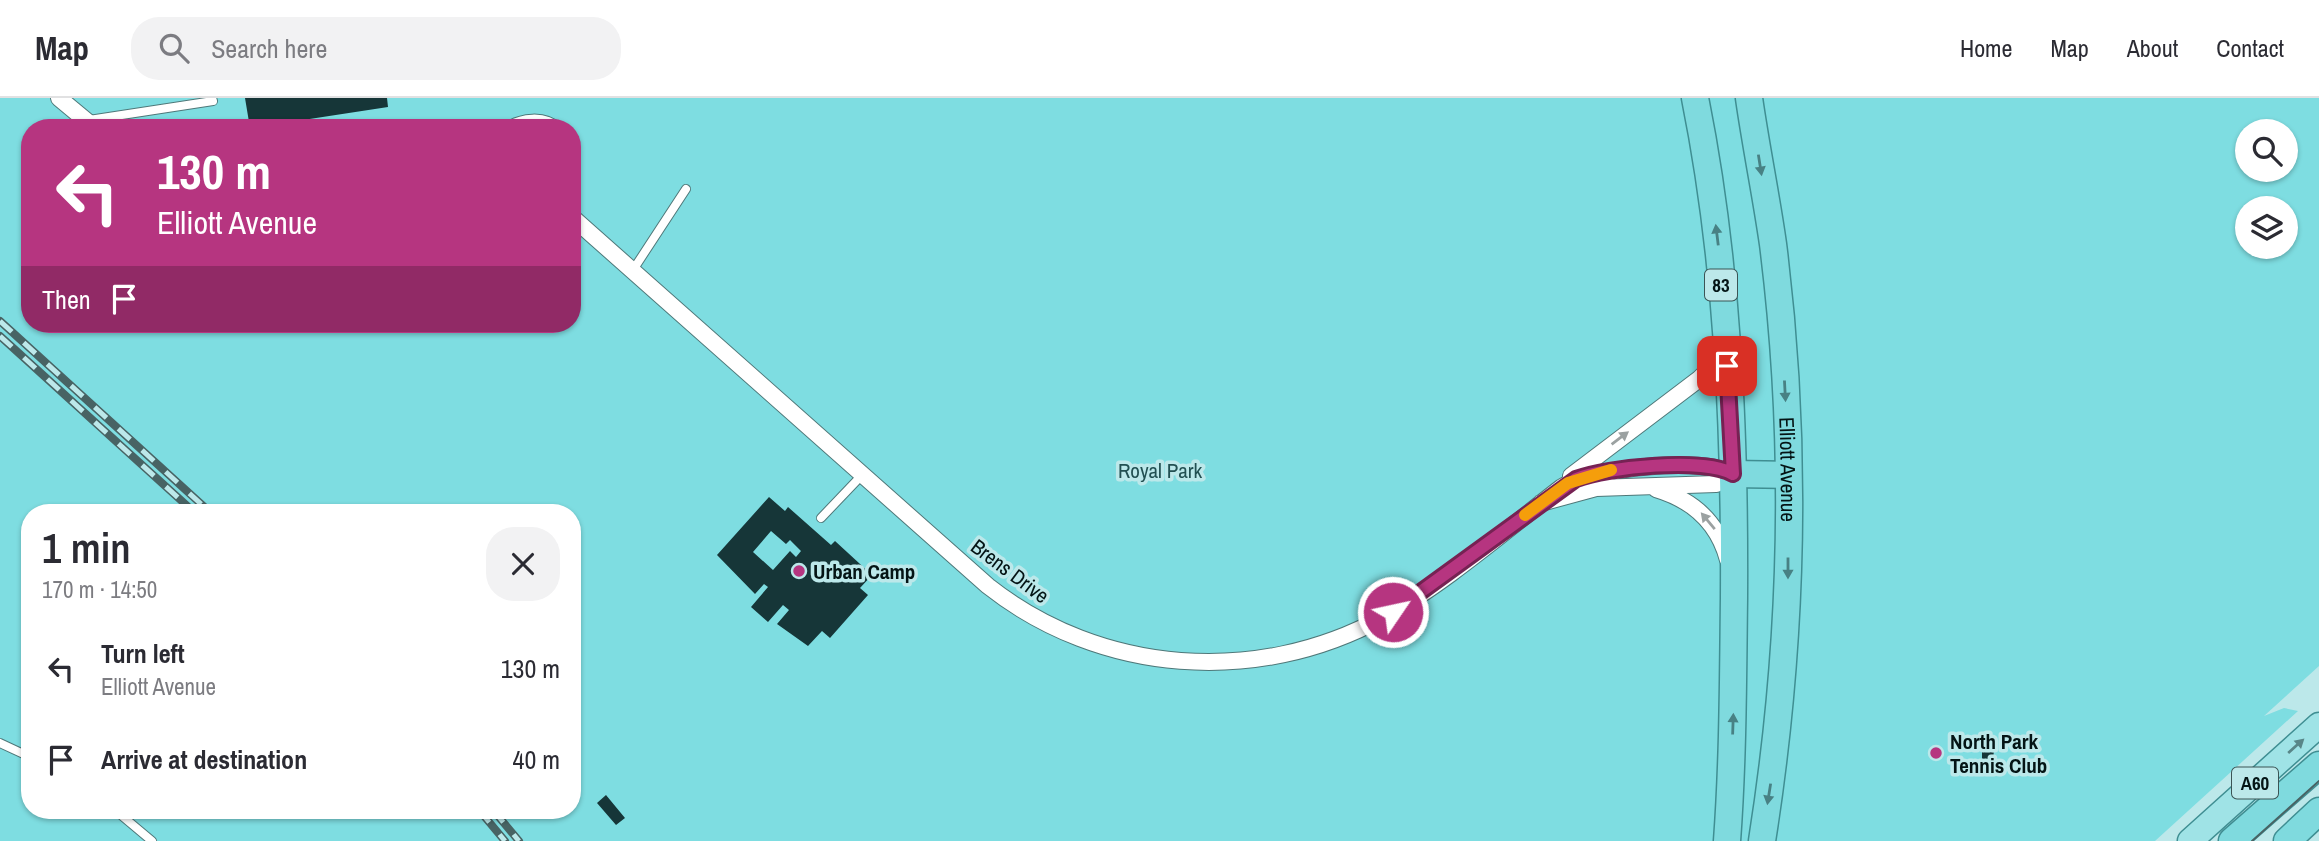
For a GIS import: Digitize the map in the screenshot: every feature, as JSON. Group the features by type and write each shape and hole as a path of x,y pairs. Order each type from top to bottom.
{"highway":[{"name":"83","path":"1695,98 1709,170 1726,339 1733,474 1734,632 1727,841"},
{"name":"Elliott Avenue","path":"1749,98 1773,245 1783,362 1788,475 1787,625 1776,752 1762,841"},
{"path":"1733,474 1788,475"},
{"name":"A60","path":"2232,841 2319,765"},
{"path":"2287,841 2319,811"}],"main road":[{"name":"A60","path":"2190,841 2319,725"}],"street":[{"path":"59,98 85,119"},
{"name":"Brens Drive","path":"581,225 988,586 1028,614 1060,631 1142,657 1197,663 1268,658 1313,647 1358,630 1409,602 1576,479 1608,470 1716,466 1733,474"},
{"path":"1545,500 1597,456 1699,379 1711,367 1726,339"},
{"name":"Brens Drive","path":"1545,500 1596,488 1716,484 1733,474"},
{"path":"1643,486 1688,503 1716,531 1729,566 1734,632"}],"lane":[{"path":"118,119 213,101 212,98"},
{"path":"633,270 686,189"},
{"path":"821,518 863,474"},
{"path":"0,743 21,754"},
{"path":"126,819 152,841"}],"green space":[{"name":"Royal Park","path":"0,98 2319,98 2319,666 2264,716 2284,708 2298,711 2155,841 0,841"}],"building":[{"path":"245,98 387,98 388,107 309,119 248,119"},
{"name":"Urban Camp","path":"769,497 785,511 788,507 831,545 835,541 872,575 860,588 868,595 830,638 822,631 808,646 777,624 789,610 783,605 768,622 751,607 768,587 764,584 755,594 717,555","holes":["771,531 786,544 790,540 801,551 796,557 790,551 773,570 753,552"]},
{"path":"1982,744 1994,744 1993,771 1982,771"},
{"path":"606,795 625,818 616,825 597,803"}],"tram line":[{"path":"2252,841 2319,781"}],"railway":[{"path":"0,321 201,504"},
{"path":"0,336 185,504"},
{"path":"487,819 505,841"},
{"path":"501,819 519,841"}],"slow traffic":[{"path":"1525,515 1568,483 1611,470"}],"place":[{"name":"Urban Camp","path":"799,571"},
{"name":"North Park Tennis Club","path":"1936,753"}],"route":[{"path":"1393,612 1576,479 1625,468 1716,466 1733,474 1727,366"}]}
